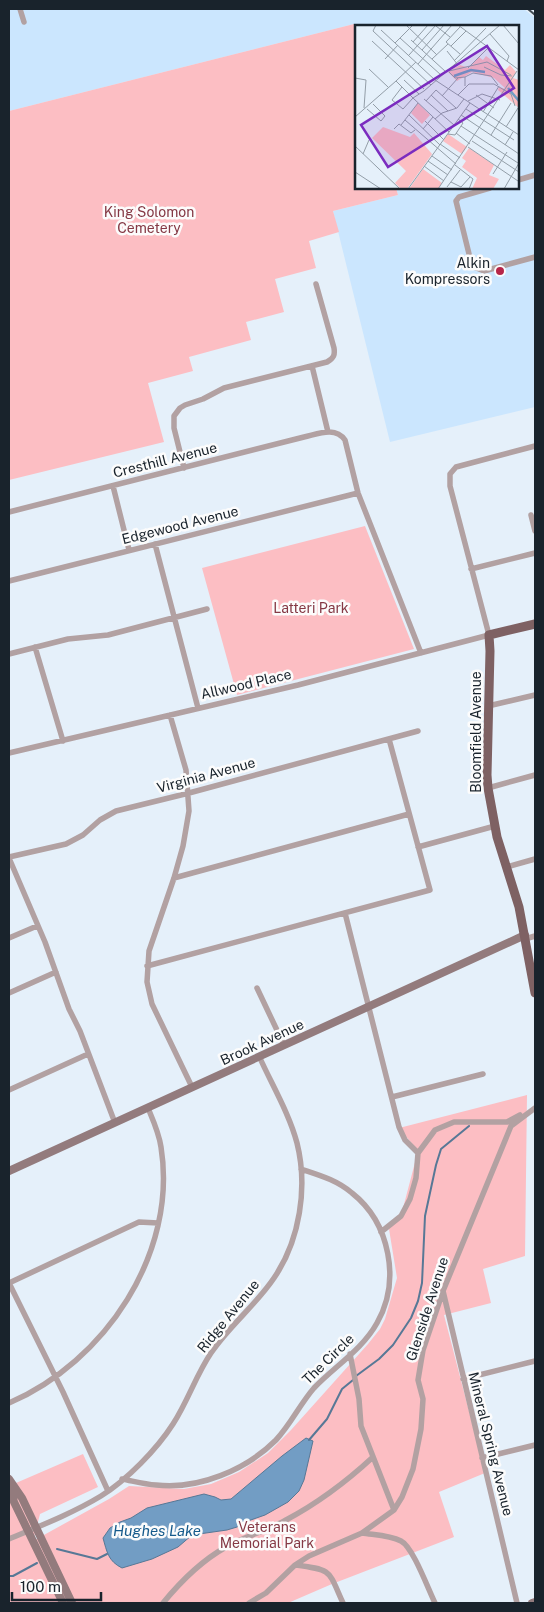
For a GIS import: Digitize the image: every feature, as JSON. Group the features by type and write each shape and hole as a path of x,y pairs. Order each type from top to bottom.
{"main road":[{"path":"488,636 535,624"},
{"name":"Bloomfield Avenue","path":"488,636 488,788 495,826 518,902 535,993"},
{"name":"Brook Avenue","path":"9,1171 369,1006 525,937"},
{"path":"9,1479 22,1498 72,1603"},
{"path":"9,1479 14,1502 63,1603"}],"street":[{"path":"20,9 24,22"},
{"path":"519,180 535,175"},
{"path":"486,189 458,197 456,201 474,267 484,271 535,257"},
{"path":"184,468 174,428 174,416 180,408 224,388 332,360 335,352 316,284"},
{"path":"312,366 328,432 334,431 341,434 345,440 358,493 421,653"},
{"name":"Cresthill Avenue","path":"9,512 328,432"},
{"path":"488,636 448,480 452,469 535,446"},
{"path":"113,486 129,550"},
{"name":"Edgewood Avenue","path":"9,582 358,493"},
{"path":"531,515 535,531"},
{"path":"155,544 198,708"},
{"path":"471,569 535,553"},
{"path":"9,654 68,639 108,635 207,609"},
{"name":"Allwood Place","path":"9,753 298,685 488,636"},
{"path":"35,647 63,741"},
{"path":"488,706 535,695"},
{"path":"170,715 186,770 190,811 184,846 148,951 147,982 152,1004 192,1087"},
{"name":"Virginia Avenue","path":"9,857 66,844 83,835 100,820 116,811 418,731"},
{"path":"147,966 430,890 389,739"},
{"path":"488,788 535,775"},
{"path":"174,878 409,814"},
{"path":"418,847 495,826"},
{"path":"9,857 69,1009 84,1041 114,1123"},
{"path":"507,867 535,859"},
{"path":"345,913 399,1128 406,1140 418,1152"},
{"path":"9,938 37,926"},
{"path":"525,937 535,936"},
{"path":"9,994 56,972"},
{"path":"257,988 284,1045"},
{"path":"9,1090 88,1054"},
{"name":"Ridge Avenue","path":"9,1539 92,1501 108,1491 145,1458 164,1436 182,1409 212,1352 260,1298 279,1270 294,1236 300,1213 301,1169 297,1143 289,1121 259,1056"},
{"path":"392,1097 482,1074"},
{"path":"381,1232 402,1216 410,1199 416,1178 418,1152 435,1130 454,1122 507,1122 535,1107"},
{"name":"Glenside Avenue","path":"251,1603 266,1593 295,1565 308,1556 362,1533 394,1510 402,1497 418,1451 423,1399 418,1380 423,1350 443,1291 511,1126 535,1107"},
{"path":"9,1403 32,1392 83,1354 114,1319 132,1291 144,1265 158,1223 164,1185 158,1134 148,1108"},
{"name":"The Circle","path":"122,1479 156,1485 190,1483 217,1476 242,1465 275,1440 314,1389 370,1334 377,1322 386,1301 390,1277 389,1256 381,1232 370,1212 354,1194 336,1182 301,1169"},
{"path":"108,1491 9,1283 139,1222 158,1223"},
{"name":"Mineral Spring Avenue","path":"443,1291 517,1603"},
{"path":"350,1354 359,1399 361,1426 394,1510"},
{"path":"463,1379 535,1361"},
{"path":"482,1458 535,1445"},
{"path":"163,1603 179,1583 226,1547 284,1522 315,1504 346,1482 373,1457"},
{"path":"362,1533 392,1538 405,1543 435,1603"},
{"path":"295,1565 320,1568 329,1573 343,1603"}],"shaded area":[{"path":"9,9 524,9 535,18 535,407 390,442 333,211 398,195 396,189 519,189 519,25 355,25 355,29 354,24 9,111"}],"green space":[{"name":"King Solomon Cemetery","path":"354,24 355,189 396,189 398,195 333,211 339,232 309,241 316,268 275,279 284,312 246,322 251,340 189,357 193,371 148,383 164,442 9,480 9,111"},
{"name":"Latteri Park","path":"365,526 414,649 237,695 202,568"},
{"name":"Veterans Memorial Park","path":"527,1095 525,1256 483,1269 491,1303 444,1315 485,1473 439,1492 454,1537 288,1603 9,1603 9,1486 83,1454 98,1487 40,1514 33,1541 129,1486 184,1489 211,1484 239,1472 268,1453 368,1344 385,1319 397,1278 389,1229 402,1212 418,1151 399,1128"}],"water":[{"name":"Hughes Lake","path":"306,1438 313,1441 304,1480 299,1491 288,1502 265,1515 237,1527 192,1535 178,1547 152,1559 122,1568 109,1556 103,1538 110,1528 120,1522 131,1518 147,1508 204,1494 221,1500 231,1499"}],"waterway":[{"path":"356,1376 379,1359 393,1345 411,1318 418,1301 422,1283 425,1216 436,1165 441,1149 469,1126"},
{"path":"309,1440 327,1419 342,1389 353,1380"},
{"path":"57,1549 97,1559 107,1554"},
{"path":"9,1576 13,1576 37,1563"}],"railway":[{"path":"528,9 535,15"}],"place":[{"name":"Alkin Kompressors","path":"500,271"}]}
